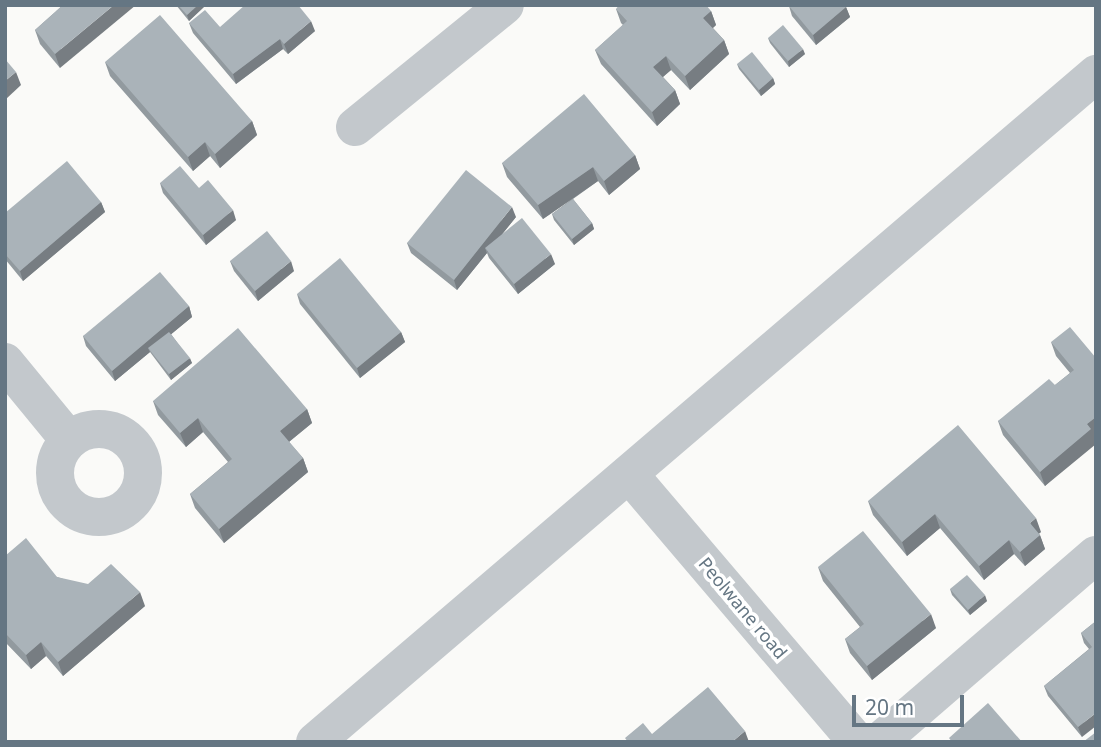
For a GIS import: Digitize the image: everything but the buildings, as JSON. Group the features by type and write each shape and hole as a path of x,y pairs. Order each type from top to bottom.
{"street":[{"path":"355,127 505,5"},
{"path":"315,742 1096,74"},
{"path":"5,362 69,440"},
{"name":"Peolwane road","path":"629,474 857,742"},
{"path":"879,742 1096,555"}]}
